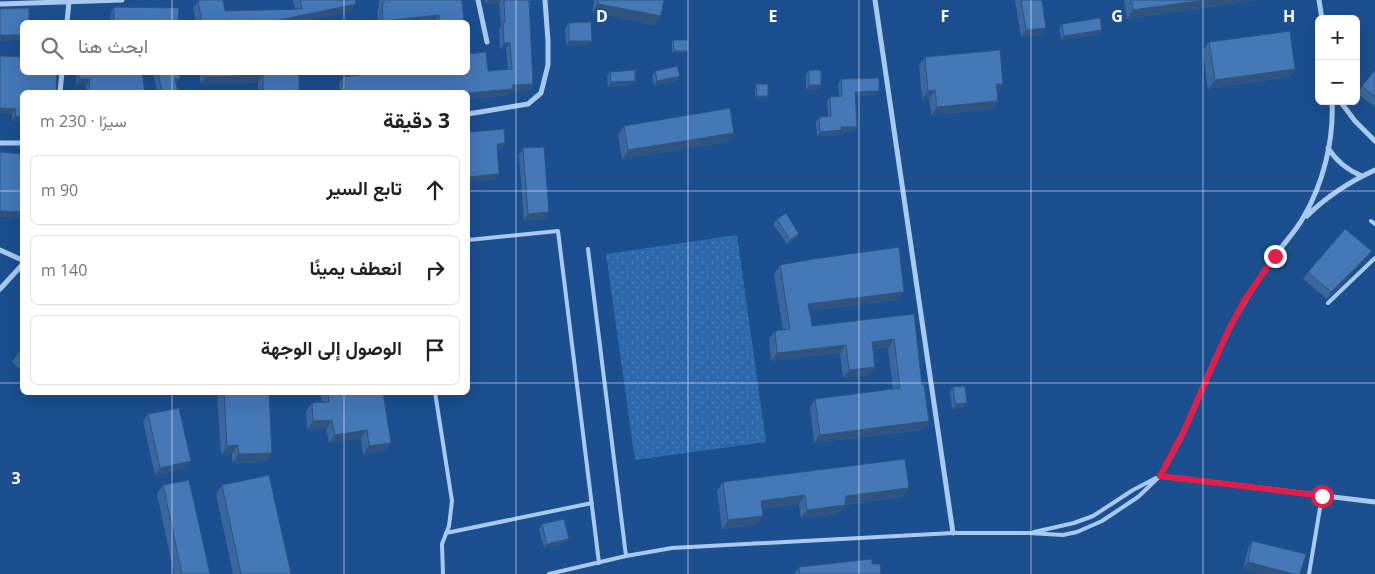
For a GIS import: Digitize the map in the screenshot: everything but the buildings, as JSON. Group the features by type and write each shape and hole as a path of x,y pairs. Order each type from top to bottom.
{"street":[{"path":"0,4 122,0"},
{"path":"478,0 487,42"},
{"path":"470,114 528,104 541,93 548,65 545,0"},
{"path":"875,0 953,533"},
{"path":"1319,0 1321,15"},
{"path":"67,20 69,2"},
{"path":"60,90 62,75"},
{"path":"1303,219 1319,185 1328,148 1332,105"},
{"path":"1343,105 1354,120 1375,141"},
{"path":"0,143 20,143"},
{"path":"1328,148 1339,163 1362,176"},
{"path":"1375,170 1331,195 1303,219 1264,270 1235,317 1183,433 1160,476 1375,502"},
{"path":"0,250 20,259"},
{"path":"0,289 20,267"}],"lane":[{"path":"1370,221 1375,224"},
{"path":"470,240 558,231 599,563"},
{"path":"588,249 626,556"},
{"path":"1328,303 1375,258"},
{"path":"434,395 452,501 449,526 442,544 442,574"},
{"path":"1029,533 1074,523 1093,516 1133,490 1160,476"},
{"path":"549,574 626,556 672,548 953,533 1064,535 1090,527 1133,501 1160,476"},
{"path":"1309,574 1322,496"},
{"path":"446,533 592,503"}],"shaded area":[{"path":"737,235 766,442 635,460 606,254"}],"route":[{"path":"1275,256 1244,301 1227,333 1183,433 1160,476 1322,496"}]}
